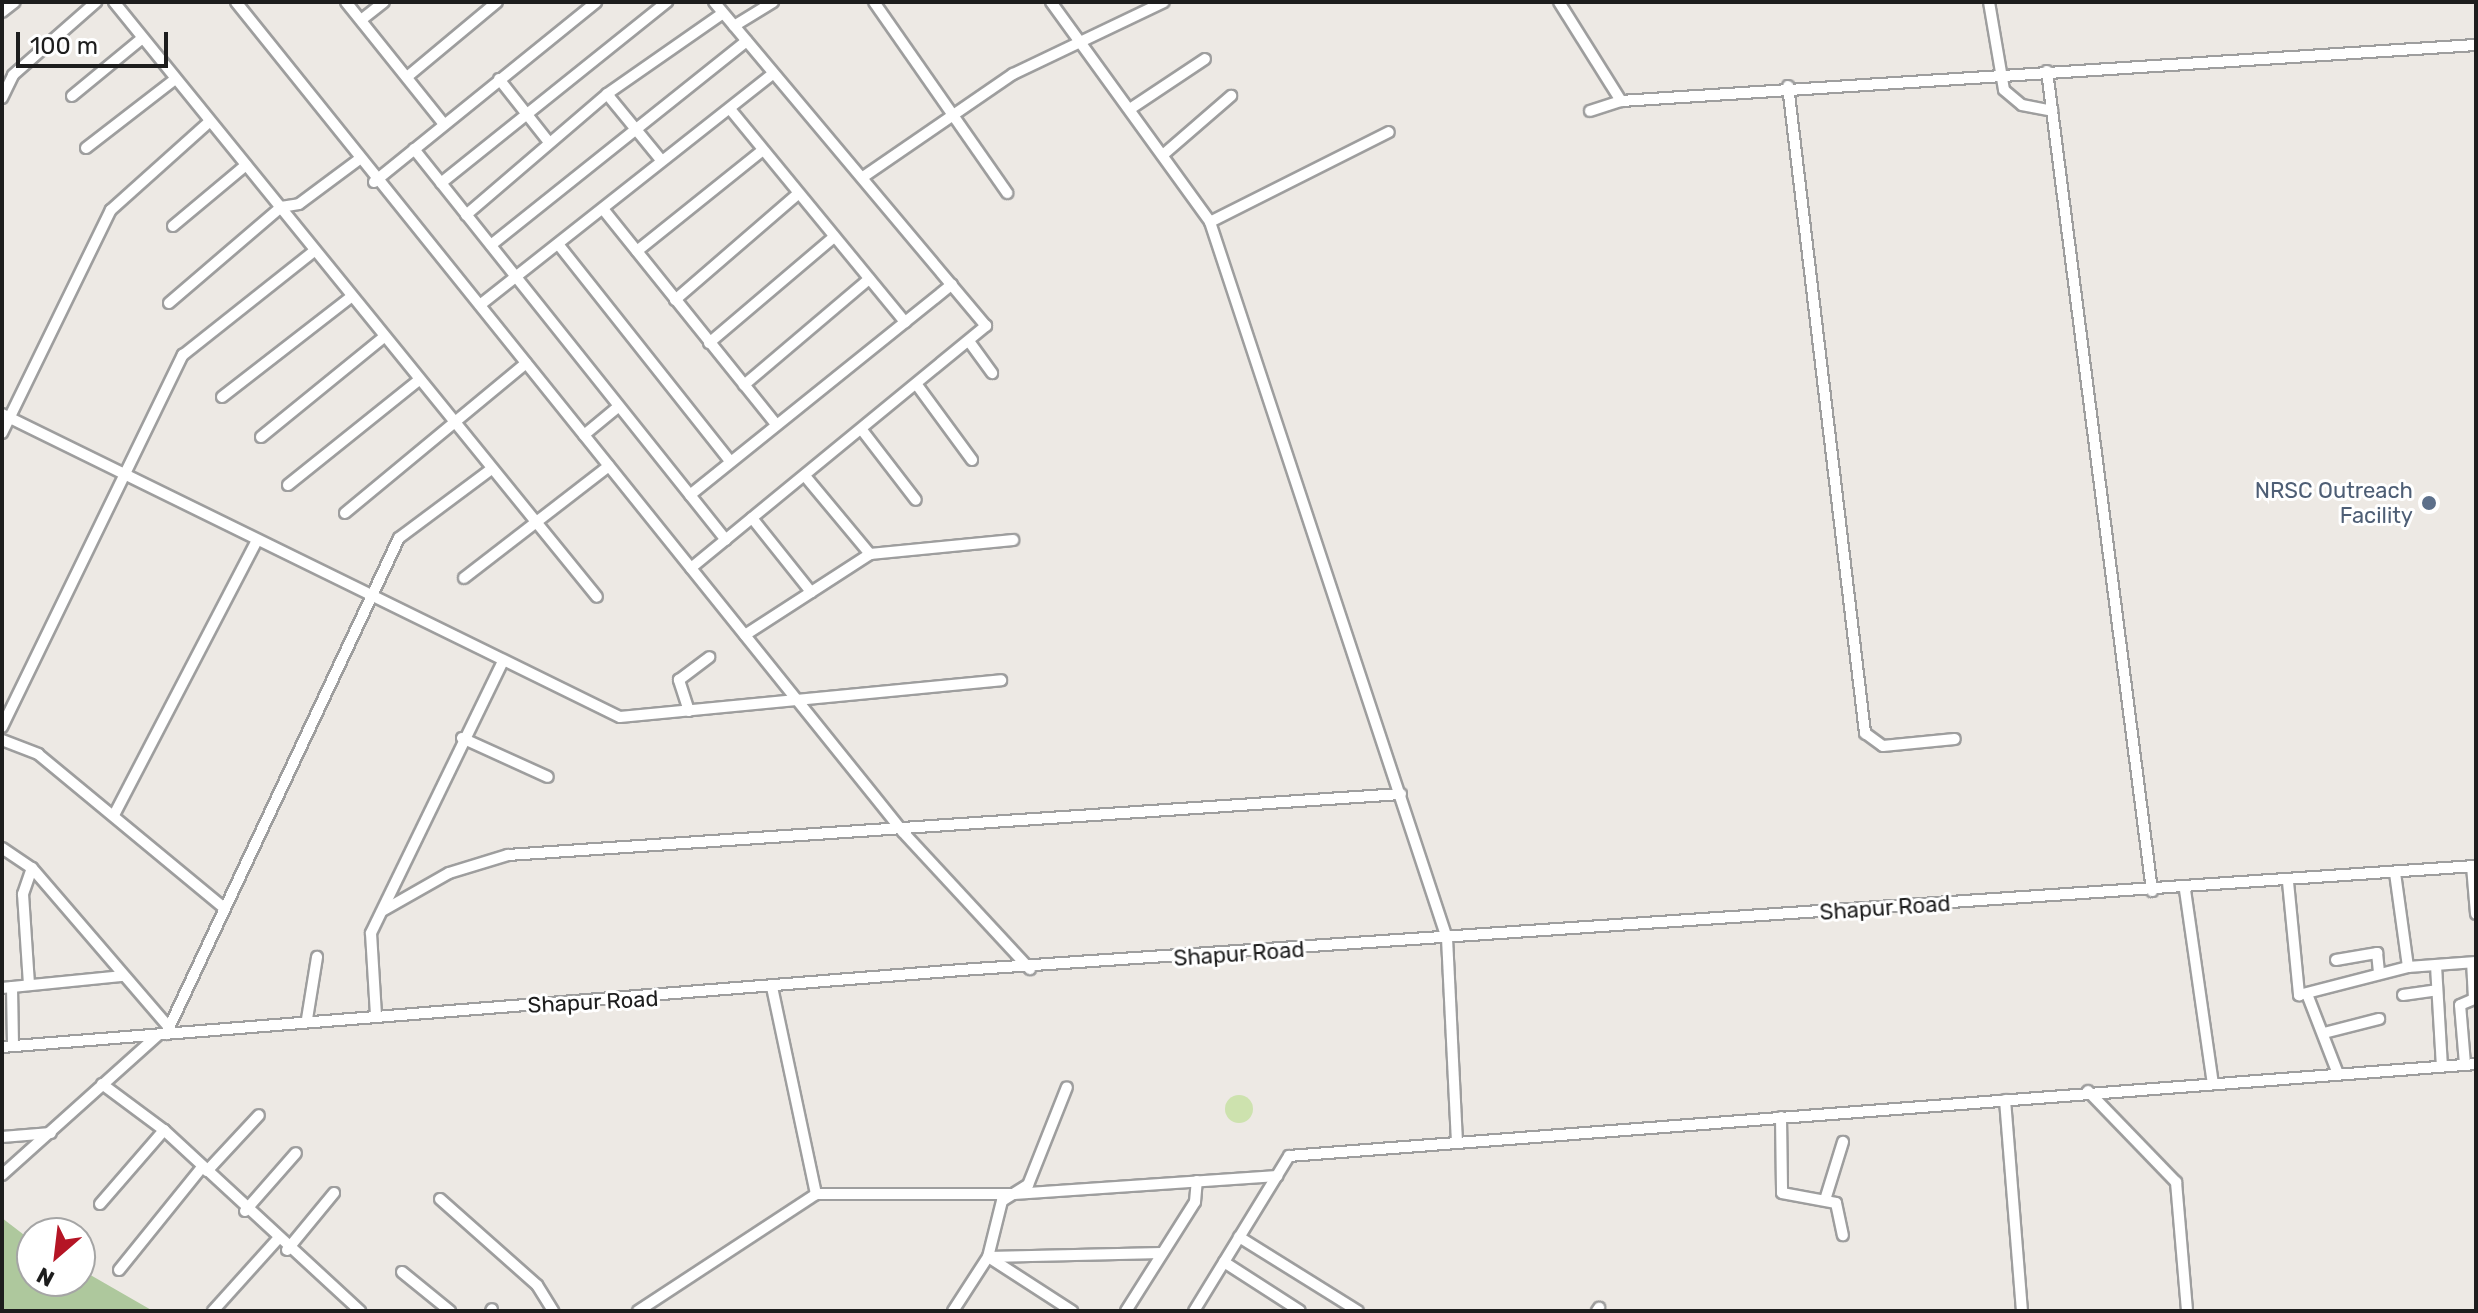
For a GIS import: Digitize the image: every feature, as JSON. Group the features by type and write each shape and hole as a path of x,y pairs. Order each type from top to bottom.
{"street":[{"path":"2,12 15,2"},
{"path":"2,98 13,75 96,2"},
{"path":"114,2 140,40 281,207 489,471 597,597"},
{"path":"236,2 357,161 480,305 903,832 1030,969"},
{"path":"346,2 443,123"},
{"path":"361,20 384,2"},
{"path":"407,77 497,2"},
{"path":"374,182 596,2"},
{"path":"441,183 667,2"},
{"path":"691,568 971,344 984,332 985,320 714,2"},
{"path":"734,26 773,2"},
{"path":"874,2 955,113 1007,193"},
{"path":"1051,2 1164,154 1210,222 1447,938 1457,1141"},
{"path":"863,177 1013,74 1164,2"},
{"path":"1559,2 1621,101"},
{"path":"1989,2 1998,74 2011,99 2052,111"},
{"path":"466,215 548,141 607,94 723,13"},
{"path":"72,96 140,40"},
{"path":"491,245 634,126 747,41"},
{"path":"1590,111 1621,101 1788,86 2476,45"},
{"path":"1130,109 1205,59"},
{"path":"2047,71 2152,891"},
{"path":"480,305 773,74"},
{"path":"499,79 548,141"},
{"path":"86,148 174,80"},
{"path":"1788,86 1865,733 1883,746 1955,739"},
{"path":"607,94 661,160"},
{"path":"1164,154 1231,96"},
{"path":"730,109 905,322"},
{"path":"2,433 6,416 111,210 209,122"},
{"path":"1210,222 1389,132"},
{"path":"414,149 726,540"},
{"path":"637,251 762,151"},
{"path":"169,303 281,207 299,204 357,161"},
{"path":"173,226 246,165"},
{"path":"675,300 798,194"},
{"path":"603,209 775,423"},
{"path":"709,343 834,237"},
{"path":"558,244 731,462"},
{"path":"2,727 183,355 314,251"},
{"path":"744,385 869,279"},
{"path":"690,495 775,423 952,284"},
{"path":"222,397 351,297"},
{"path":"261,437 384,337"},
{"path":"971,344 992,373"},
{"path":"345,513 454,426 526,363"},
{"path":"288,485 419,380"},
{"path":"917,385 972,460"},
{"path":"584,435 619,406"},
{"path":"6,416 372,595 502,663 620,717 1001,680"},
{"path":"862,430 916,500"},
{"path":"464,578 609,466"},
{"path":"2,1175 164,1031 399,538 489,471"},
{"path":"805,476 870,554"},
{"path":"752,518 811,592"},
{"path":"114,815 257,540"},
{"path":"745,635 870,554 1013,540"},
{"path":"689,711 679,680 709,657"},
{"path":"376,1015 371,933 462,738 502,663"},
{"path":"462,738 548,777"},
{"path":"2,740 38,754 222,906"},
{"path":"384,910 449,873 508,855 903,832 1401,794"},
{"path":"2,848 32,868 123,976 164,1031"},
{"path":"2474,866 2476,914"},
{"name":"Shapur Road","path":"8,1046 307,1019 1447,938 2185,890 2474,866"},
{"path":"29,985 23,894 32,868"},
{"path":"2395,873 2408,967"},
{"path":"1194,1311 1289,1156 2088,1091 2470,1064 2460,1005 2474,999 2474,962 2408,967 2299,995 2288,882"},
{"path":"2185,890 2213,1084"},
{"path":"2336,960 2377,953 2379,973"},
{"path":"307,1019 317,957"},
{"path":"2436,966 2442,1066"},
{"path":"8,1046 7,988 123,976"},
{"path":"772,987 816,1194"},
{"path":"2403,995 2437,990"},
{"path":"2307,994 2338,1074"},
{"path":"2324,1033 2379,1019"},
{"path":"102,1084 164,1130 287,1250 360,1311"},
{"path":"953,1311 988,1257 1002,1201 1028,1185 1067,1087"},
{"path":"2088,1091 2176,1182 2187,1311"},
{"path":"2005,1100 2022,1311"},
{"path":"119,1270 204,1169 259,1115"},
{"path":"1781,1117 1782,1193 1825,1200 1839,1207 1843,1235"},
{"path":"100,1204 164,1130"},
{"path":"2,1137 51,1133"},
{"path":"1825,1200 1843,1142"},
{"path":"245,1211 296,1153"},
{"path":"638,1311 816,1194 1014,1194 1277,1176"},
{"path":"1126,1311 1195,1202 1197,1181"},
{"path":"287,1250 334,1193"},
{"path":"440,1199 537,1285 553,1311"},
{"path":"1239,1237 1358,1311"},
{"path":"213,1311 277,1240"},
{"path":"988,1257 1162,1253"},
{"path":"988,1257 1072,1311"},
{"path":"1224,1262 1300,1311"},
{"path":"402,1272 450,1311"},
{"path":"1273,1311 1281,1299"}],"green space":[{"path":"1239,1095 1249,1099 1253,1109 1249,1119 1239,1123 1229,1119 1225,1109 1229,1099"},
{"path":"2,1218 16,1229 16,1297 96,1297 96,1278 153,1311 2,1311"}],"place":[{"name":"NRSC Outreach Facility","path":"2429,503"}]}
